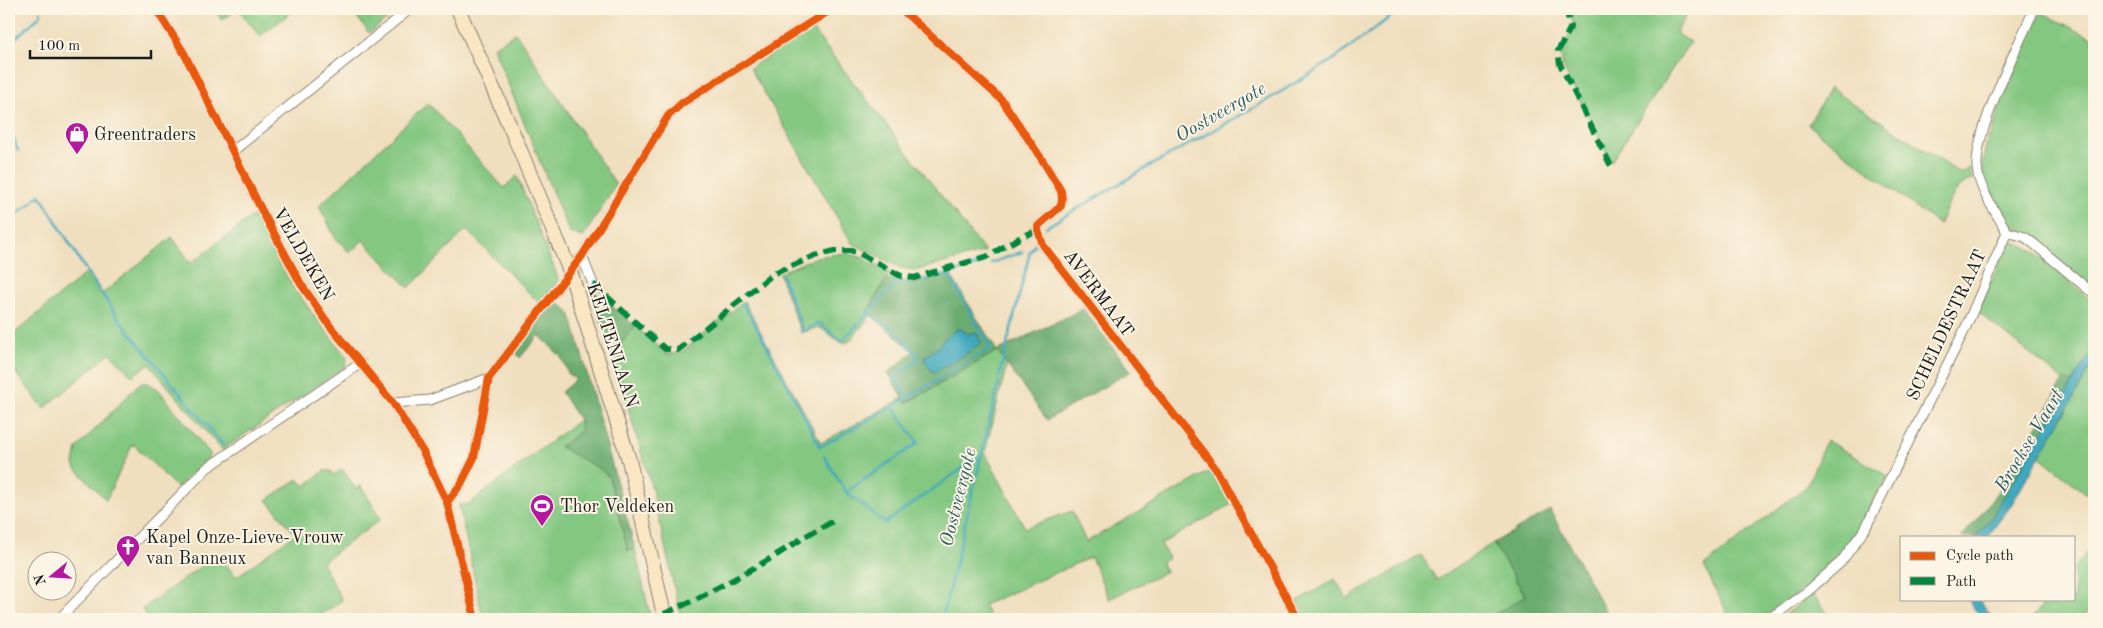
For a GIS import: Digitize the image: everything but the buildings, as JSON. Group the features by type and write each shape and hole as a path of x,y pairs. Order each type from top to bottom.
{"main road":[{"name":"KELTENLAAN","path":"458,9 516,138 570,271 629,460 665,619"}],"street":[{"name":"VELDEKEN","path":"156,9 184,53 301,284 330,326 392,402 423,452 447,502 475,619"},
{"path":"233,151 410,9"},
{"path":"447,502 461,484 474,458 489,378 582,256 668,116 682,103 832,9"},
{"name":"AVERMAAT","path":"901,9 1002,100 1043,161 1061,191 1062,199 1060,206 1038,226 1043,246 1216,470 1298,619"},
{"path":"2034,9 1996,94 1976,158 1977,173 2007,232 2024,237 2034,243 2094,294"},
{"name":"SCHELDESTRAAT","path":"1769,619 1808,591 1841,562 1864,529 1965,329 2007,232"},
{"path":"582,256 593,284"},
{"path":"59,619 207,468 361,364"},
{"path":"392,402 430,400 489,378"}],"green space":[{"path":"214,9 238,9 222,20"},
{"path":"238,9 296,9 260,36"},
{"path":"351,9 400,9 369,33"},
{"path":"1566,9 1690,9 1676,33 1690,42 1611,162 1563,67 1561,52 1574,26"},
{"path":"2041,12 2094,39 2094,289 2036,242 2007,222 1985,179 1982,164 1986,146 2003,98"},
{"path":"812,29 985,252 917,270 901,268 852,243 750,68"},
{"path":"516,33 616,185 583,237 569,232 493,47"},
{"path":"1830,88 1961,174 1969,167 1972,180 1960,186 1948,205 1939,225 1808,125"},
{"path":"428,103 504,188 517,176 557,275 558,281 540,304 466,230 409,288 363,240 350,253 335,237 319,206"},
{"path":"255,214 278,262 293,286 347,358 346,366 222,450 149,364 132,376 110,353 44,409 9,364 9,338 87,272 102,294 172,237 191,263"},
{"path":"2011,242 2031,250 2043,258 2094,304 2094,347 2073,383 2063,380 1978,312 2007,244"},
{"path":"847,253 863,258 890,273 867,312 871,315 849,342 842,343 819,327 801,333 779,273 817,257"},
{"path":"950,274 997,351 906,403 888,373 914,351 867,312 887,279 919,282"},
{"path":"592,293 596,293 635,326 612,354"},
{"path":"554,301 562,305 571,315 635,549 628,551 609,477 600,469 560,447 581,431 579,420 561,392 576,379 569,375 561,357 539,335 520,358 515,353"},
{"path":"744,301 821,443 903,398 907,403 997,351 1007,364 985,453 1025,528 1072,511 1086,542 1212,470 1232,504 1161,544 1169,558 1161,562 1166,572 1109,599 1091,557 984,605 991,619 681,619 653,492 612,354 635,326 667,354 683,351"},
{"path":"1083,309 1131,371 1047,420 997,351"},
{"path":"2094,363 2094,486 2088,495 2039,456"},
{"path":"2063,380 2073,383 1992,517 1977,536 1962,536 1991,501 2029,442"},
{"path":"140,383 148,383 158,389 211,455 177,488 133,444 106,500 76,469 74,464 77,448"},
{"name":"Thor Veldeken","path":"579,420 581,431 560,447 600,469 609,477 628,551 635,549 651,619 483,619 459,505 469,504"},
{"path":"1826,440 1888,476 1858,533 1847,547 1805,589 1760,619 1730,619 1704,566 1807,486"},
{"path":"342,469 356,489 361,486 381,519 322,562 342,600 316,619 149,619 142,609 218,554 236,577 295,534 267,500 298,479 305,486 324,471 331,471 334,475"},
{"path":"1550,510 1610,619 1486,619 1526,596 1493,543"},
{"path":"1493,543 1526,597 1486,619 1399,619 1397,615 1389,619 1306,619 1296,602 1335,579 1347,599 1421,555 1437,580"},
{"path":"2094,544 2094,606 2080,619 2031,619 2047,600 2076,600 2076,566"},
{"path":"1813,594 1832,619 1778,619 1781,617"}],"water":[{"path":"957,329 961,329 969,335 971,332 978,334 979,340 982,342 954,362 935,372 932,371 924,360 925,356 940,346 942,341"},
{"path":"2094,347 2094,363 2010,507 1988,536 1977,536 1992,517"},
{"path":"1969,600 1979,600 1994,619 1985,619 1973,608"}],"waterway":[{"name":"Oostveergote","path":"1046,227 1264,102 1333,60 1401,9"},
{"path":"9,44 40,16 41,11"},
{"path":"9,124 18,151"},
{"path":"35,199 40,195 84,267 121,322 223,445"},
{"path":"9,220 33,202"},
{"name":"Oostveergote","path":"999,377 1030,252 1035,244"},
{"path":"991,263 1022,252"},
{"path":"938,277 982,264"},
{"path":"869,313 902,337 918,357 918,360 897,376 897,381 907,398 991,348 948,274"},
{"path":"782,275 803,331 819,323 842,341 896,284 931,278"},
{"path":"742,303 757,327 820,447 907,398"},
{"name":"Oostveergote","path":"942,619 999,382"},
{"path":"824,456 846,492 918,443 892,406"},
{"path":"846,492 885,523 982,456"}],"marked path":[{"path":"1563,9 1567,13 1571,27 1558,51 1560,64 1611,166"},
{"path":"593,284 665,349 678,350 773,274 815,256 835,251 855,251 901,276 914,278 986,257 1021,237 1038,230"},
{"path":"664,614 770,559 834,521"}],"cycle path":[{"path":"156,9 184,53 261,209 301,284 330,326 393,403 423,452 447,502 475,619"},
{"path":"447,502 461,484 474,458 489,378 582,256 668,116 682,103 832,9"},
{"path":"901,9 1002,100 1043,161 1061,191 1062,199 1061,206 1038,226 1043,245 1216,469 1298,619"}],"place":[{"name":"Greentraders","path":"77,155"},
{"name":"Thor Veldeken","path":"542,527"},
{"name":"Kapel Onze-Lieve-Vrouw van Banneux","path":"128,568"}],"water label":[{"name":"Broekse Vaart","path":"2028,440"}]}
